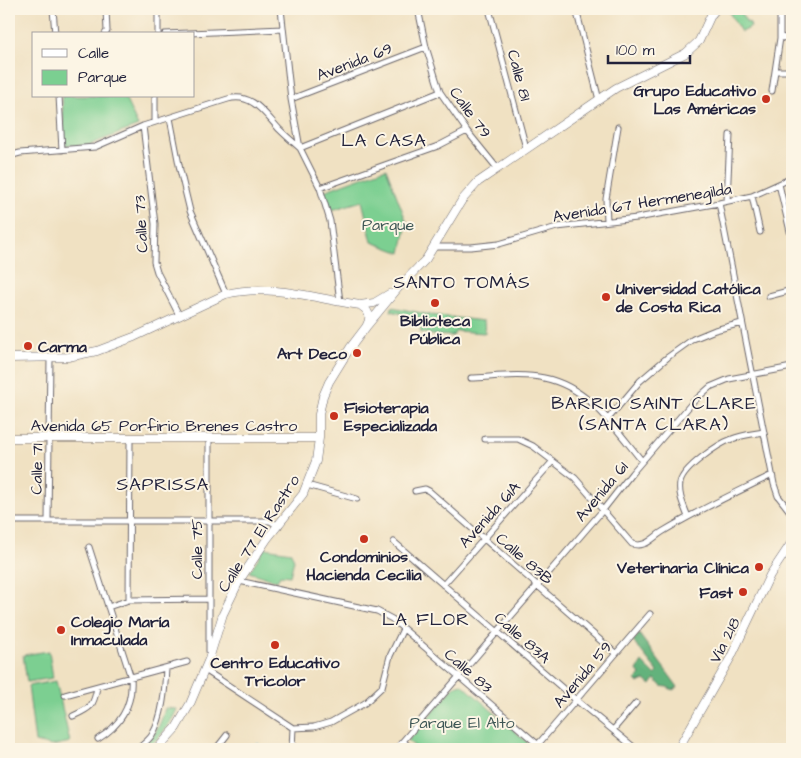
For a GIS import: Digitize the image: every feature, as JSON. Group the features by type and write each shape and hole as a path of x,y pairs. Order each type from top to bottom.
{"main road":[{"path":"9,358 68,357 98,351 226,294 241,290 268,290 360,305 374,304 399,286 426,259 447,222 462,200 478,182 624,83 686,53 699,41 711,15 716,9"},
{"name":"Calle 77 El Rastro","path":"157,749 176,728 190,704 205,670 223,614 239,581 303,494 316,461 322,396 342,360 399,286"},
{"path":"360,305 368,312 369,322 366,327"},
{"name":"Avenida 65 Porfirio Brenes Castro","path":"9,438 319,438"},
{"name":"Vía 218","path":"678,749 731,657 770,576 792,542"}],"street":[{"path":"53,9 55,32"},
{"path":"106,9 106,32"},
{"path":"158,9 158,32"},
{"path":"281,9 291,99 300,148 320,188 330,221 340,302"},
{"name":"Calle 79","path":"418,9 426,47 440,92 467,132 497,168"},
{"name":"Calle 81","path":"489,9 526,148"},
{"path":"576,9 599,100"},
{"path":"772,91 780,38 780,9"},
{"path":"195,33 283,29"},
{"path":"780,38 792,37"},
{"name":"Avenida 69","path":"291,99 426,47"},
{"path":"776,71 792,71"},
{"path":"300,148 440,92"},
{"path":"9,156 62,150 81,150 95,147 154,122 234,97 250,100 258,105 284,134 300,148"},
{"path":"59,98 62,150"},
{"path":"154,122 156,98"},
{"path":"170,118 190,211 226,294"},
{"name":"Calle 73","path":"143,126 154,224 154,262 178,315"},
{"path":"607,221 606,199 618,127"},
{"path":"320,188 438,146 467,132"},
{"path":"727,201 730,135"},
{"name":"Avenida 67 Hermenegilda","path":"434,247 471,247 499,244 557,227 637,218 719,203 752,196 792,178"},
{"path":"778,184 792,240"},
{"path":"752,196 760,232"},
{"path":"719,203 772,475 778,496 792,514"},
{"path":"769,296 792,290"},
{"path":"608,419 640,381 693,339 714,330 742,323"},
{"name":"Calle 71","path":"48,521 50,358"},
{"name":"Avenida 61","path":"396,749 404,742 692,403 710,387 729,379 792,367"},
{"path":"471,378 527,376 558,382 574,389 608,419 642,461"},
{"path":"688,517 680,489 683,476 721,444 733,439 763,432"},
{"path":"129,600 130,439"},
{"name":"Calle 75","path":"208,439 209,659"},
{"path":"485,439 518,439 533,446 574,478 632,544 642,545 688,517 772,475"},
{"name":"Avenida 61A","path":"443,585 553,461"},
{"path":"307,485 358,499"},
{"name":"Calle 83B","path":"415,491 425,489 429,491 615,653"},
{"path":"9,521 270,521 279,526"},
{"name":"Calle 83A","path":"394,542 576,700 636,749"},
{"path":"90,546 131,678 131,696 125,714 113,728 98,738"},
{"path":"205,670 293,728 314,727 331,722 365,703 382,687 390,656 403,629 392,619 377,611 239,581"},
{"path":"108,607 129,600 208,599"},
{"name":"Avenida 59","path":"536,747 650,614"},
{"name":"Calle 83","path":"403,629 536,747 543,749"},
{"path":"65,695 187,662"},
{"path":"138,749 151,736 156,725 166,668"},
{"path":"73,716 92,706 97,687"},
{"path":"613,730 636,703"},
{"path":"292,749 293,728"},
{"path":"216,749 227,735"},
{"path":"404,742 411,749"}],"green space":[{"path":"727,9 741,9 739,10 751,27 741,32"},
{"path":"62,98 125,98 138,126 86,146 65,145"},
{"name":"Parque","path":"386,168 407,223 401,253 372,242 362,201 332,210 324,191"},
{"path":"392,307 431,315 484,321 485,333 456,331 453,336 420,332 423,319 391,311"},
{"path":"265,548 291,552 294,560 290,576 280,575 277,581 249,572"},
{"path":"639,634 678,687 673,690 661,686 655,679 651,685 645,680 638,683 635,680 640,675 637,670 642,662 655,675 658,672 633,641"},
{"path":"49,651 53,678 27,682 23,655"},
{"path":"56,681 70,742 52,746 35,742 28,686"},
{"name":"Parque El Alto","path":"462,684 528,743 523,749 509,749 502,743 497,749 418,749 408,741 455,686"},
{"path":"165,708 177,709 167,727 157,739 145,748 140,749 156,731"}],"waterway":[{"path":"257,749 258,744"}],"place":[{"name":"Grupo Educativo Las Américas","path":"766,99"},
{"name":"Universidad Católica de Costa Rica","path":"606,297"},
{"name":"Biblioteca Pública","path":"435,303"},
{"name":"Carma","path":"28,346"},
{"name":"Art Deco","path":"357,353"},
{"name":"Fisioterapia Especializada","path":"334,416"},
{"name":"Condominios Hacienda Cecilia","path":"364,539"},
{"name":"Veterinaria Clínica","path":"759,567"},
{"name":"Fast","path":"743,592"},
{"name":"Colegio María Inmaculada","path":"61,630"},
{"name":"Centro Educativo Tricolor","path":"275,645"}],"district":[{"name":"LA CASA","path":"384,140"},
{"name":"SANTO TOMÁS","path":"462,282"},
{"name":"BARRIO SAINT CLARE (SANTA CLARA)","path":"654,413"},
{"name":"SAPRISSA","path":"163,484"},
{"name":"LA FLOR","path":"426,619"}]}
